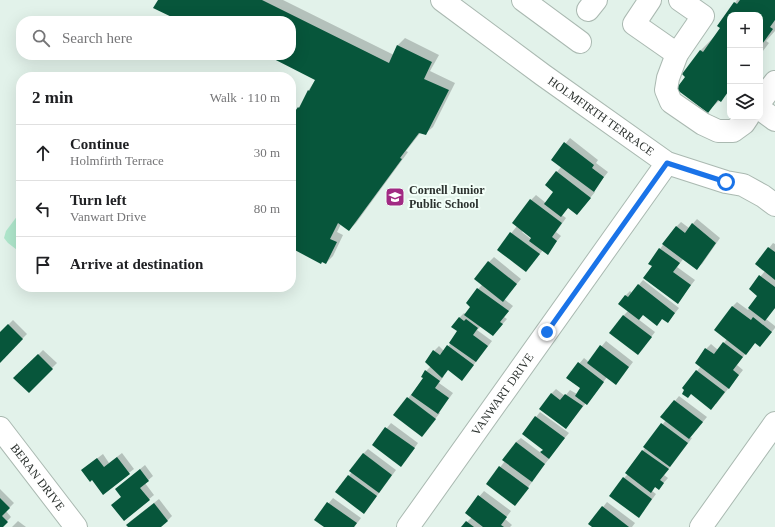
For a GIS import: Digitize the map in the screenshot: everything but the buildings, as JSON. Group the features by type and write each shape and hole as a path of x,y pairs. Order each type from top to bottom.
{"street":[{"name":"HOLMFIRTH TERRACE","path":"442,0 543,75 667,163 726,182 743,185 775,204"},
{"path":"523,0 580,42"},
{"path":"650,0 634,24 677,54"},
{"path":"680,0 703,16 677,54 668,78 666,90 671,102 703,124 718,131 733,131 746,120"},
{"path":"763,98 775,82"},
{"path":"763,111 775,120"},
{"name":"VANWART DRIVE","path":"408,527 667,163"},
{"path":"701,527 775,423"},
{"name":"BERAN DRIVE","path":"0,428 76,527"}],"green space":[{"path":"16,218 16,249 4,238 6,231"}],"place":[{"name":"Cornell Junior Public School","path":"395,197"}],"route":[{"path":"547,332 667,163 726,182"}]}
